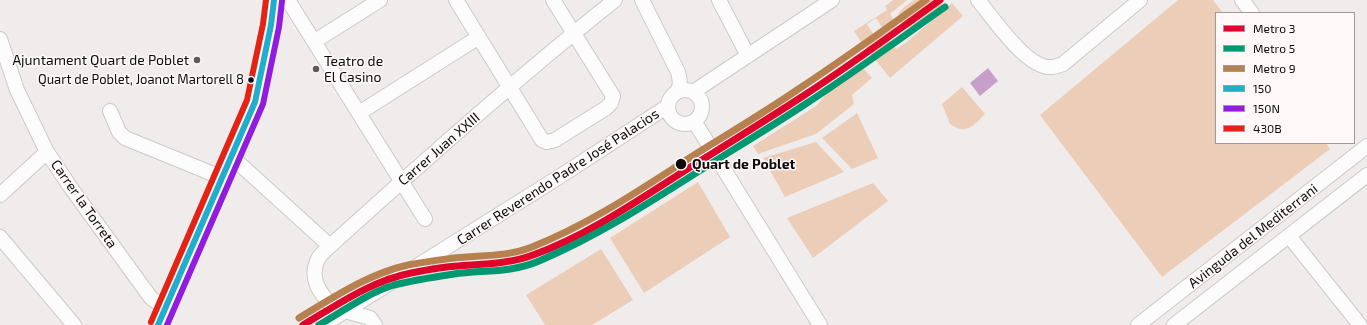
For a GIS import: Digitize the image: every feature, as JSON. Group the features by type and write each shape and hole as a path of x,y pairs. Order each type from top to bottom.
{"street":[{"path":"158,325 255,102 271,25 274,0"},
{"path":"288,0 425,219"},
{"path":"314,41 380,0"},
{"path":"456,0 542,140 547,142 555,140 606,108 611,103 613,96 553,0"},
{"name":"Carrer Juan XXIII","path":"375,325 370,318 336,310 321,294 314,274 320,257 330,246 402,181 573,34 615,0"},
{"path":"642,0 678,72 680,87 677,92"},
{"path":"720,0 748,56"},
{"path":"693,92 832,0"},
{"path":"978,0 1022,54 1040,65 1051,67 1063,64 1140,0"},
{"path":"1242,0 1251,12"},
{"path":"359,113 479,37"},
{"name":"Carrer la Torreta","path":"0,39 17,90 47,152 71,188 151,298 165,308"},
{"path":"677,92 682,90 693,92 700,100 702,105 699,116 694,121 820,325"},
{"name":"Carrer Reverendo Padre José Palacios","path":"323,325 559,177 668,106 672,96 677,92"},
{"name":"Carrer Reverendo Padre José Palacios","path":"668,106 671,116 675,120 685,123 694,121"},
{"path":"110,111 118,132 125,138 223,178"},
{"name":"Avinguda del Mediterrani","path":"1138,325 1360,147"},
{"path":"0,195 47,152"},
{"path":"232,157 330,246"},
{"name":"Avinguda del Mediterrani","path":"1174,325 1367,175"},
{"path":"1289,236 1360,325"},
{"path":"0,237 74,325"}],"shaded area":[{"path":"893,0 907,0 890,14 901,32 889,39 896,49 907,42 952,3 963,16 890,78 854,31 887,10 885,6","holes":["876,18 883,29 874,35 867,24"]},
{"path":"914,0 942,0 942,7 915,29 902,24 898,16 902,9"},
{"path":"1178,0 1213,0 1222,12 1215,12 1215,144 1327,144 1330,149 1162,277 1040,115"},
{"path":"863,68 872,78 852,95 854,104 816,134 758,154 753,146 816,106 830,90"},
{"path":"988,68 998,81 980,96 970,83"},
{"path":"962,87 985,114 969,128 965,129 961,129 950,124 942,104"},
{"path":"857,113 878,158 852,169 822,138"},
{"path":"816,142 844,172 785,197 763,158"},
{"path":"698,182 730,237 644,293 610,238"},
{"path":"873,183 888,201 813,258 787,218"},
{"path":"601,249 633,300 592,325 545,325 526,295"}],"metro line":[{"name":"9","path":"299,318 338,294 365,280 393,269 437,260 513,253 553,238 593,218 771,108 926,0"},
{"name":"3","path":"303,325 355,294 396,277 452,266 515,260 533,255 573,238 613,216 800,98 940,0"},
{"name":"5","path":"319,325 366,297 394,285 454,274 518,268 539,261 582,241 645,205 792,113 945,7"}],"transit line":[{"name":"430B","path":"151,322 247,100 263,24 266,0"},
{"name":"150","path":"158,325 255,102 271,25 274,0"},
{"name":"150N","path":"167,325 263,104 279,27 282,1"}],"place":[{"name":"Ajuntament Quart de Poblet","path":"197,60"},
{"name":"Teatro de El Casino","path":"316,69"},
{"name":"Quart de Poblet, Joanot Martorell 8","path":"251,80"},
{"name":"Quart de Poblet","path":"681,164"}]}
